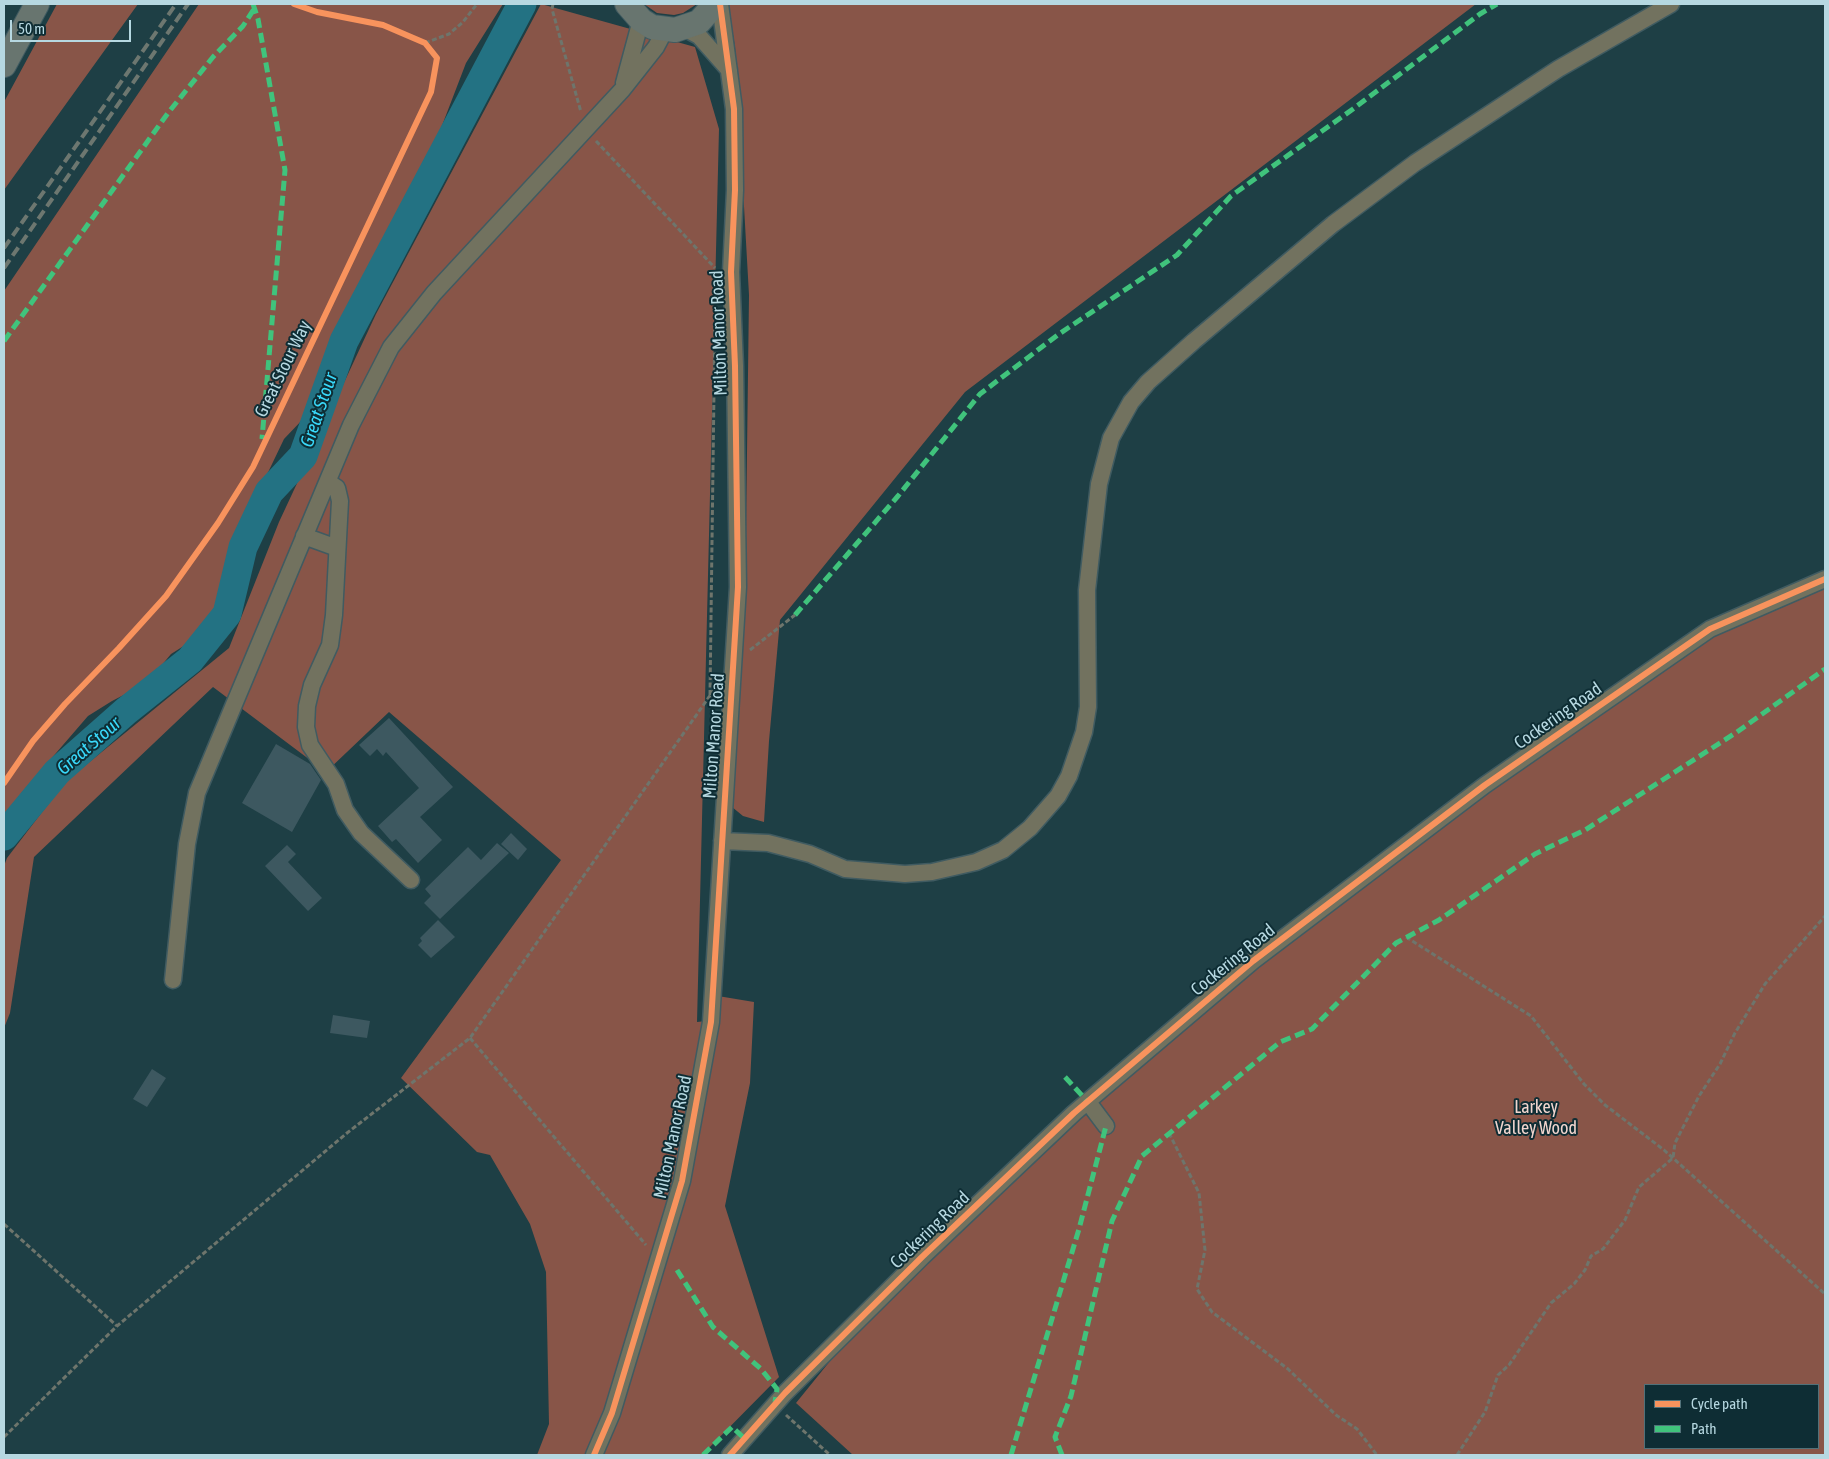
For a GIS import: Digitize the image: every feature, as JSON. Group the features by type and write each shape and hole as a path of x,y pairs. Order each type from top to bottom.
{"highway":[{"path":"4,65 37,4"},
{"path":"628,10 675,29 699,22 715,4"}],"street":[{"name":"Milton Manor Road","path":"594,1455 612,1413 682,1181 711,1022 735,661 738,568 735,366 731,272 735,190 734,109 720,4"},
{"path":"722,842 768,843 810,854 844,869 905,874 946,870 976,862 1003,850 1030,828 1058,796 1072,769 1084,732 1088,707 1087,590 1098,484 1111,438 1131,402 1148,382 1194,341 1333,224 1407,168 1558,68 1671,4"},
{"path":"622,90 628,10"},
{"path":"173,980 187,844 197,793 351,426 391,347 434,293 586,130 622,90 656,47 675,29 699,36 729,70"},
{"path":"328,482 337,488 340,501 330,645 312,685 307,706 306,727 310,745 336,784 345,810 361,833 411,880"},
{"path":"304,536 337,548"},
{"name":"Cockering Road","path":"730,1455 774,1405 922,1257 1088,1102 1253,962 1485,785 1710,629 1825,579"},
{"path":"1088,1102 1106,1126"}],"path":[{"path":"425,43 449,34 463,22 477,4"},
{"path":"554,4 552,9 586,130 716,269"},
{"path":"417,40 425,43 431,51"},
{"path":"710,696 715,309"},
{"path":"4,1437 117,1326 347,1134 470,1038 735,661 795,614"},
{"path":"1457,1455 1485,1412 1498,1375 1509,1365 1551,1303 1574,1284 1585,1270 1591,1256 1603,1249 1625,1220 1639,1187 1673,1158 1675,1143 1699,1096 1720,1064 1765,984 1825,916"},
{"path":"1406,937 1531,1016 1584,1084 1605,1105 1673,1158 1825,1294"},
{"path":"470,1038 658,1260"},
{"path":"1169,1133 1199,1193 1205,1250 1197,1289 1212,1312 1288,1369 1336,1415 1357,1429 1377,1455"},
{"path":"4,1224 117,1326"},
{"path":"774,1405 830,1455"}],"green space":[{"path":"57,4 138,4 4,190 4,102"},
{"path":"199,4 503,4 466,63 438,136 336,341 304,418 284,439 240,531 225,574 220,599 201,635 171,654 147,683 88,716 19,796 4,819 4,291"},
{"path":"541,4 695,47 719,129 697,1022 716,1020 718,996 754,1002 750,1083 725,1206 779,1377 702,1455 537,1455 549,1424 546,1272 530,1224 490,1155 477,1152 401,1078 561,860 389,712 326,772 213,687 34,857 10,1013 4,1028 4,866 7,858 65,782 229,648 279,522 376,314"},
{"path":"644,4 697,4 683,13 674,15 657,13"},
{"path":"728,4 1476,4 965,392 780,620 764,822 743,816 732,807 745,609 749,295 735,47"},
{"name":"Larkey Valley Wood","path":"1825,584 1825,1455 853,1455 796,1403 873,1308 976,1205 1268,959 1488,790 1713,633"}],"building":[{"path":"389,718 453,787 420,817 442,840 418,863 396,839 392,842 378,826 419,788 386,752 383,756 377,749 370,756 359,745"},
{"path":"276,744 310,764 321,780 292,832 242,803"},
{"path":"511,833 527,849 518,860 501,844"},
{"path":"497,843 509,853 440,919 424,903 431,896 425,889 468,847 481,860"},
{"path":"287,845 296,854 288,862 322,898 308,911 265,866"},
{"path":"438,920 455,937 431,958 418,945 422,941 420,938"},
{"path":"333,1015 370,1021 367,1038 330,1033"},
{"path":"152,1069 166,1078 147,1107 133,1099"}],"waterway":[{"name":"Great Stour","path":"4,836 57,772 126,711 190,660 227,614 243,547 269,492 303,456 344,341 522,4"}],"railway":[{"path":"4,248 176,4"},
{"path":"4,268 188,4"}],"marked path":[{"path":"253,4 258,19 285,170 262,439"},
{"path":"795,615 898,496 980,394 1059,334 1177,255 1231,196 1353,109 1480,14 1497,4"},
{"path":"4,341 168,113 213,57 243,26 256,6"},
{"path":"1062,1455 1055,1437 1071,1396 1112,1221 1142,1156 1280,1042 1312,1029 1396,943 1439,920 1535,854 1585,830 1737,732 1825,669"},
{"path":"1065,1077 1088,1102"},
{"path":"1011,1455 1079,1229 1106,1126"},
{"path":"677,1270 713,1327 761,1369 777,1389 775,1402"},
{"path":"703,1455 732,1427 745,1439"}],"cycle path":[{"name":"Great Stour Way","path":"4,783 33,741 65,704 166,596 218,523 253,467 431,92 437,58 425,43 383,25 317,12 294,4"},
{"path":"594,1455 612,1413 682,1181 711,1022 738,587 735,366 731,272 735,190 734,109 720,4"},
{"path":"730,1455 785,1393 922,1257 1074,1113 1253,961 1485,785 1710,629 1825,579"}]}
